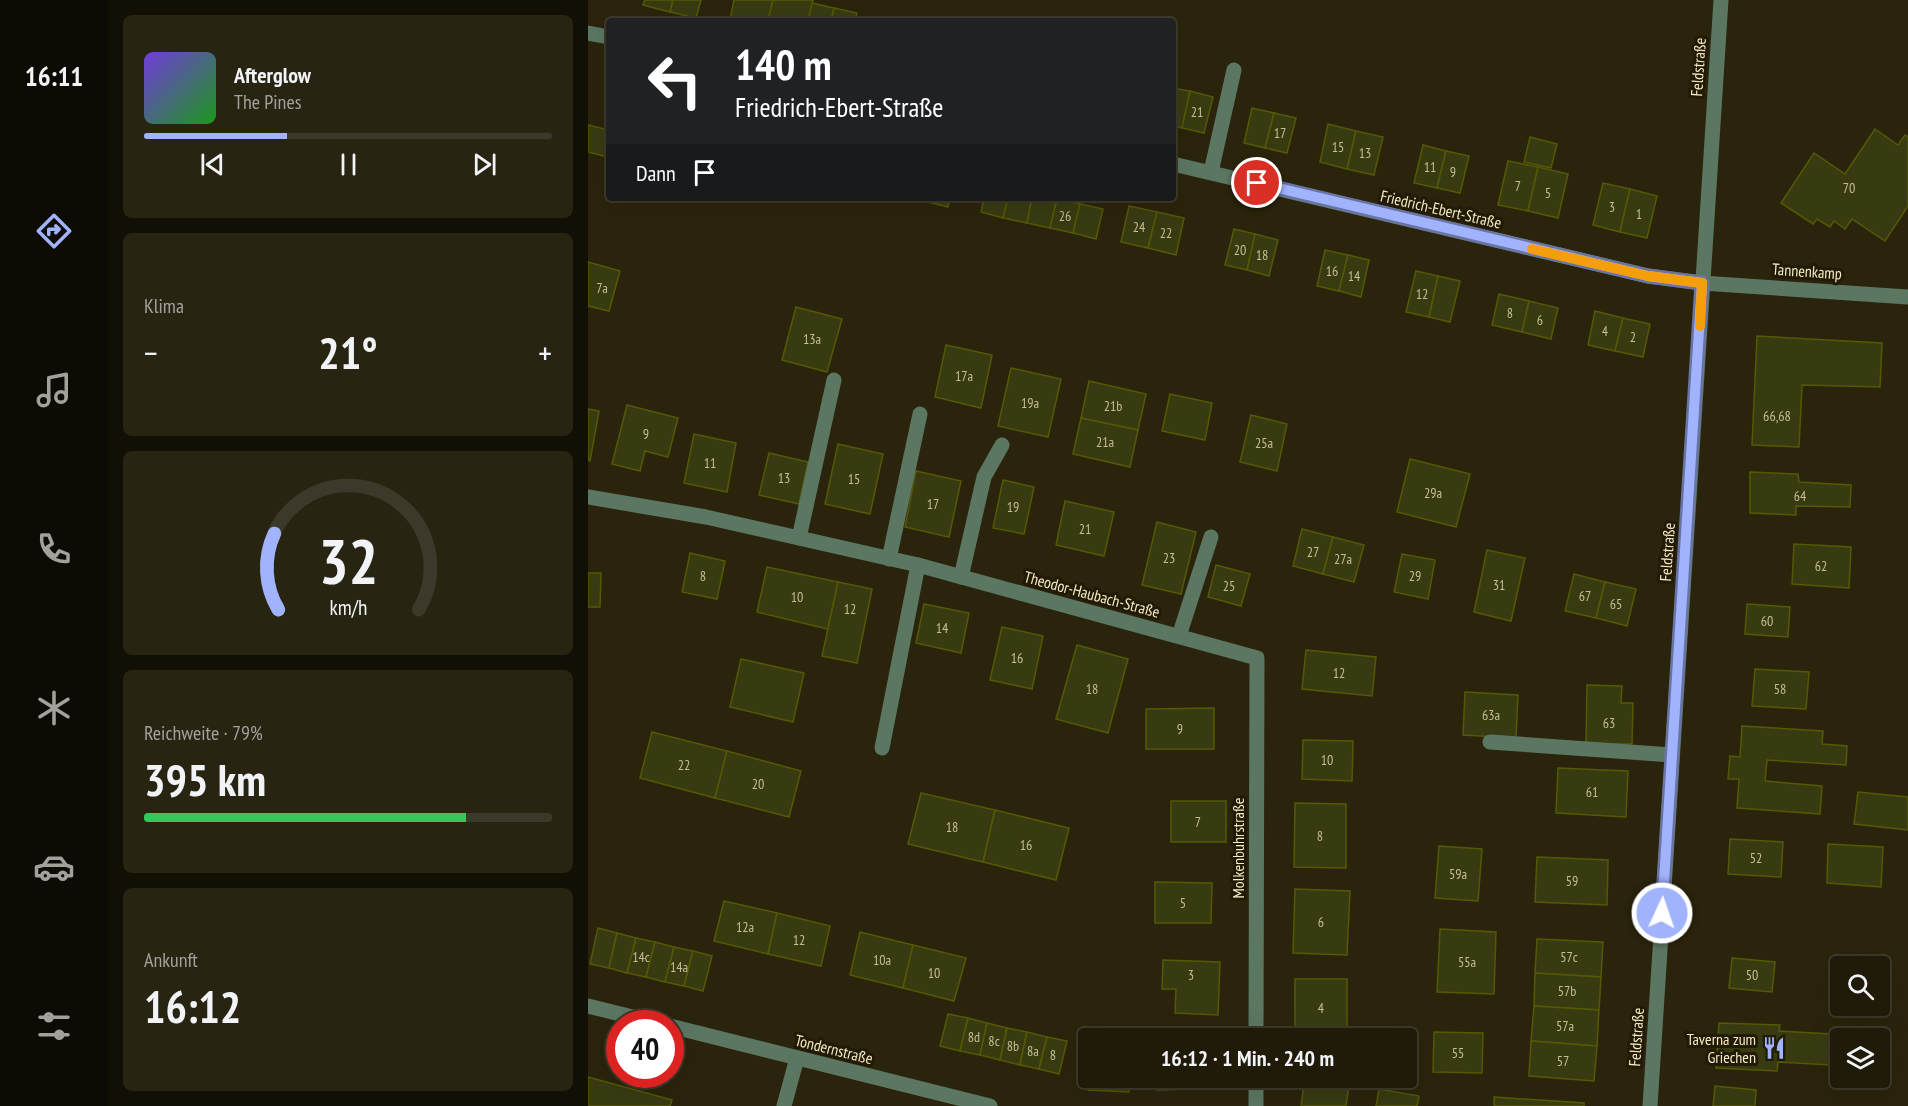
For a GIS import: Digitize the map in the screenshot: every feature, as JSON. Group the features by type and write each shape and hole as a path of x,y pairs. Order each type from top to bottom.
{"street":[{"name":"Feldstraße","path":"1650,1106 1721,0"},
{"path":"588,33 606,36"},
{"path":"1211,172 1234,70"},
{"name":"Friedrich-Ebert-Straße","path":"1176,165 1648,276 1702,283"},
{"name":"Tannenkamp","path":"1702,283 1908,297"},
{"path":"800,538 834,380"},
{"path":"889,559 920,414"},
{"path":"961,577 984,477 1002,445"},
{"name":"Theodor-Haubach-Straße","path":"588,497 706,517 918,565 1257,658"},
{"path":"1179,636 1210,537"},
{"path":"882,748 918,565"},
{"name":"Molkenbuhrstraße","path":"1256,1028 1257,658"},
{"path":"1490,742 1672,755"},
{"path":"588,1006 606,1010"},
{"name":"Tondernstraße","path":"684,1030 990,1106"},
{"path":"784,1106 797,1058"},
{"path":"1256,1088 1256,1106"}],"building":[{"path":"645,0 673,0 670,12 643,5"},
{"path":"673,0 701,0 696,18 670,12"},
{"path":"734,0 773,0 769,18 730,18"},
{"path":"773,0 813,0 809,18 769,18"},
{"path":"812,3 834,8 832,18 809,18"},
{"path":"834,8 857,13 856,18 832,18"},
{"path":"1176,89 1190,91 1182,128 1176,127"},
{"path":"1190,91 1213,97 1204,133 1182,128"},
{"path":"1252,108 1274,113 1265,148 1244,143"},
{"path":"1274,113 1296,118 1287,153 1265,148"},
{"path":"1328,124 1356,131 1347,169 1320,162"},
{"path":"588,125 606,129 606,156 588,152"},
{"path":"1875,129 1898,145 1905,135 1908,137 1908,206 1885,241 1852,219 1845,229 1834,221 1830,227 1817,219 1813,224 1781,203 1814,153 1845,174"},
{"path":"1356,131 1383,137 1374,175 1347,169"},
{"path":"1530,137 1557,144 1551,168 1524,162"},
{"path":"1423,145 1446,151 1437,188 1414,183"},
{"path":"1446,151 1469,156 1460,193 1437,188"},
{"path":"1508,161 1538,167 1528,211 1498,205"},
{"path":"1538,167 1568,174 1558,218 1528,211"},
{"path":"1603,183 1630,189 1620,232 1593,225"},
{"path":"1630,189 1657,196 1647,238 1620,232"},
{"path":"924,201 949,201 948,207"},
{"path":"983,201 1007,201 1003,218 981,212"},
{"path":"1007,201 1031,201 1027,223 1003,218"},
{"path":"1031,201 1057,201 1050,228 1027,223"},
{"path":"1057,201 1080,204 1073,233 1050,228"},
{"path":"1080,204 1103,209 1096,239 1073,233"},
{"path":"1129,206 1157,212 1148,248 1121,242"},
{"path":"1157,212 1184,218 1176,255 1148,248"},
{"path":"1234,229 1255,234 1247,270 1225,265"},
{"path":"1255,234 1278,240 1269,276 1247,270"},
{"path":"1325,250 1348,255 1339,291 1317,286"},
{"path":"1348,255 1369,260 1361,297 1339,291"},
{"path":"588,262 620,271 609,311 588,306"},
{"path":"1416,271 1438,276 1429,317 1406,312"},
{"path":"1438,276 1460,281 1450,322 1429,317"},
{"path":"1499,294 1529,301 1522,332 1492,325"},
{"path":"1529,301 1558,308 1551,339 1522,332"},
{"path":"796,307 842,319 827,372 782,360"},
{"path":"1595,311 1623,318 1615,351 1588,345"},
{"path":"1623,318 1650,324 1643,357 1615,351"},
{"path":"1757,336 1882,343 1880,387 1802,385 1799,447 1752,445"},
{"path":"946,345 992,355 981,408 935,397"},
{"path":"1011,368 1061,379 1048,437 998,426"},
{"path":"1089,381 1146,394 1138,430 1081,418"},
{"path":"1170,394 1212,403 1205,440 1162,431"},
{"path":"627,405 678,418 668,457 645,451 640,471 612,464"},
{"path":"588,409 599,411 590,461 588,460"},
{"path":"1251,415 1287,424 1277,471 1240,462"},
{"path":"1081,418 1138,430 1130,467 1073,454"},
{"path":"694,434 736,443 727,492 684,483"},
{"path":"838,444 883,454 870,514 825,504"},
{"path":"769,453 808,462 799,504 759,495"},
{"path":"1410,459 1470,474 1456,527 1397,512"},
{"path":"916,471 961,481 949,537 905,527"},
{"path":"1750,472 1798,474 1799,482 1851,485 1850,507 1796,506 1796,515 1750,513"},
{"path":"1003,480 1034,487 1024,534 993,528"},
{"path":"1065,501 1114,512 1104,556 1056,545"},
{"path":"1157,522 1196,532 1181,594 1142,585"},
{"path":"1302,529 1333,537 1323,574 1293,566"},
{"path":"1333,537 1364,545 1354,582 1323,574"},
{"path":"1794,544 1851,547 1849,588 1792,584"},
{"path":"1487,550 1525,558 1511,621 1474,612"},
{"path":"690,553 725,561 717,599 682,592"},
{"path":"1402,554 1435,560 1428,599 1394,592"},
{"path":"1216,565 1250,574 1241,606 1208,597"},
{"path":"767,567 838,582 828,629 757,612"},
{"path":"588,573 601,573 600,607 588,607"},
{"path":"1574,574 1605,582 1596,618 1565,611"},
{"path":"838,582 872,589 857,663 822,656"},
{"path":"1605,582 1636,589 1627,626 1596,618"},
{"path":"924,604 969,613 961,653 916,643"},
{"path":"1747,604 1790,607 1788,637 1745,634"},
{"path":"1002,627 1043,636 1032,689 990,680"},
{"path":"1077,645 1128,659 1108,733 1056,719"},
{"path":"1306,650 1376,657 1372,696 1302,689"},
{"path":"741,659 804,673 793,722 730,707"},
{"path":"1755,669 1809,672 1806,709 1752,706"},
{"path":"1587,685 1622,686 1621,703 1633,703 1632,744 1586,743"},
{"path":"1465,692 1518,695 1516,738 1463,735"},
{"path":"1214,708 1214,749 1146,749 1146,709"},
{"path":"1742,726 1823,731 1822,744 1847,746 1846,765 1767,760 1765,781 1822,786 1820,814 1737,808 1739,779 1728,779 1730,756 1740,757"},
{"path":"652,732 727,751 715,798 640,778"},
{"path":"1303,740 1353,741 1352,781 1302,779"},
{"path":"727,751 801,771 789,817 715,798"},
{"path":"1558,768 1628,771 1626,817 1556,813"},
{"path":"1858,792 1908,797 1908,830 1854,824"},
{"path":"921,793 995,810 983,862 908,844"},
{"path":"1171,801 1226,801 1226,842 1171,842"},
{"path":"1295,803 1346,804 1346,868 1294,867"},
{"path":"995,810 1069,828 1056,880 983,862"},
{"path":"1730,839 1783,842 1781,877 1728,874"},
{"path":"1828,844 1883,847 1881,887 1827,883"},
{"path":"1439,846 1482,849 1478,901 1435,898"},
{"path":"1537,857 1608,860 1607,905 1535,902"},
{"path":"1155,882 1212,883 1211,923 1155,923"},
{"path":"1295,889 1350,891 1347,955 1293,953"},
{"path":"724,901 777,913 768,954 714,941"},
{"path":"777,913 830,926 821,966 768,954"},
{"path":"598,928 617,933 609,968 590,964"},
{"path":"1440,929 1496,932 1494,994 1437,992"},
{"path":"860,932 913,945 903,988 850,975"},
{"path":"617,933 636,938 627,973 609,968"},
{"path":"636,938 655,942 646,977 627,973"},
{"path":"1537,939 1603,942 1601,977 1535,973"},
{"path":"655,942 674,947 665,982 646,977"},
{"path":"913,945 966,958 954,1001 903,988"},
{"path":"674,947 693,951 684,986 665,982"},
{"path":"693,951 712,956 703,991 684,986"},
{"path":"1732,958 1775,962 1772,992 1729,988"},
{"path":"1163,960 1220,962 1218,1015 1175,1013 1176,989 1162,989"},
{"path":"1535,973 1601,977 1599,1010 1534,1006"},
{"path":"1295,979 1347,979 1347,1028 1295,1028"},
{"path":"1534,1006 1599,1010 1597,1046 1531,1041"},
{"path":"948,1014 968,1018 960,1051 940,1046"},
{"path":"968,1018 987,1023 980,1055 960,1051"},
{"path":"987,1023 1007,1028 1000,1060 980,1055"},
{"name":"Taverna zum Griechen","path":"1719,1023 1780,1025 1779,1031 1830,1034 1830,1065 1778,1062 1777,1071 1716,1068"},
{"path":"1007,1028 1027,1032 1020,1065 1000,1060"},
{"path":"1027,1032 1047,1037 1039,1069 1020,1065"},
{"path":"1434,1032 1483,1033 1482,1073 1433,1072"},
{"path":"1047,1037 1067,1041 1059,1074 1039,1069"},
{"path":"1531,1041 1597,1046 1594,1081 1529,1076"},
{"path":"588,1077 606,1082 606,1088 628,1088 672,1100 670,1106 588,1106"},
{"path":"1715,1086 1756,1090 1755,1106 1713,1106"},
{"path":"1088,1088 1129,1088 1129,1092 1088,1090"},
{"path":"1157,1088 1221,1088 1157,1090"},
{"path":"1303,1088 1349,1088 1346,1106 1301,1106"},
{"path":"1379,1089 1419,1096 1417,1106 1376,1106"},
{"path":"1494,1097 1584,1103 1584,1106 1494,1106"}],"slow traffic":[{"path":"1532,249 1648,276 1702,283 1700,326"}],"place":[{"name":"Taverna zum Griechen","path":"1774,1048"}],"route":[{"path":"1257,183 1648,276 1702,283 1662,913"}]}
